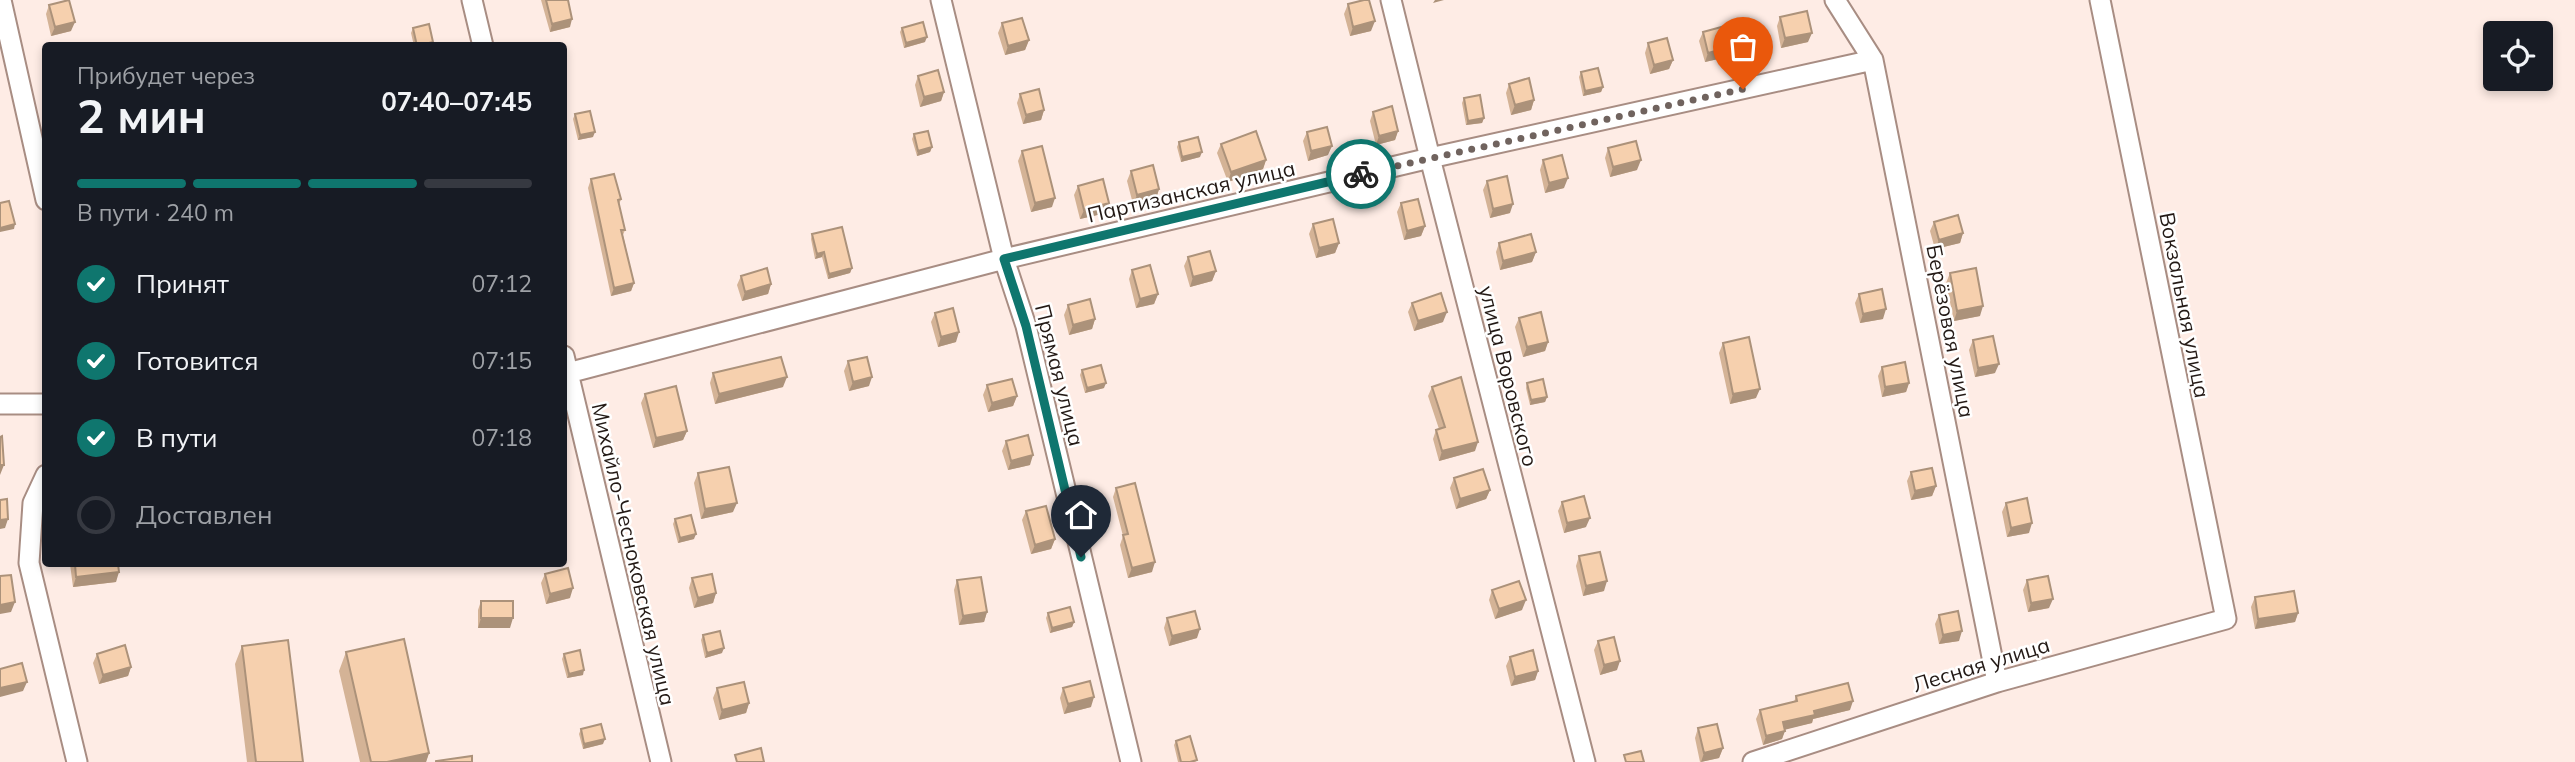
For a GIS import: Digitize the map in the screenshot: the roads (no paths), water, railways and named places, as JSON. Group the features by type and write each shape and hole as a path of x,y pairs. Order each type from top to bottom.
{"street":[{"path":"1,0 42,182"},
{"path":"472,0 482,42"},
{"name":"Прямая улица","path":"941,0 1004,259 1026,326 1131,762"},
{"name":"улица Воровского","path":"1391,0 1584,762"},
{"name":"Берёзовая улица","path":"1835,0 1873,60 1997,681"},
{"name":"Вокзальная улица","path":"2100,0 2225,620"},
{"name":"Партизанская улица","path":"567,368 1004,259 1430,158 1873,60"},
{"name":"Михайло-Чесноковская улица","path":"567,376 661,762"},
{"path":"0,404 42,404"},
{"path":"42,484 33,503 29,562 77,762"},
{"name":"Лесная улица","path":"1753,762 1997,681 2225,620"}]}
